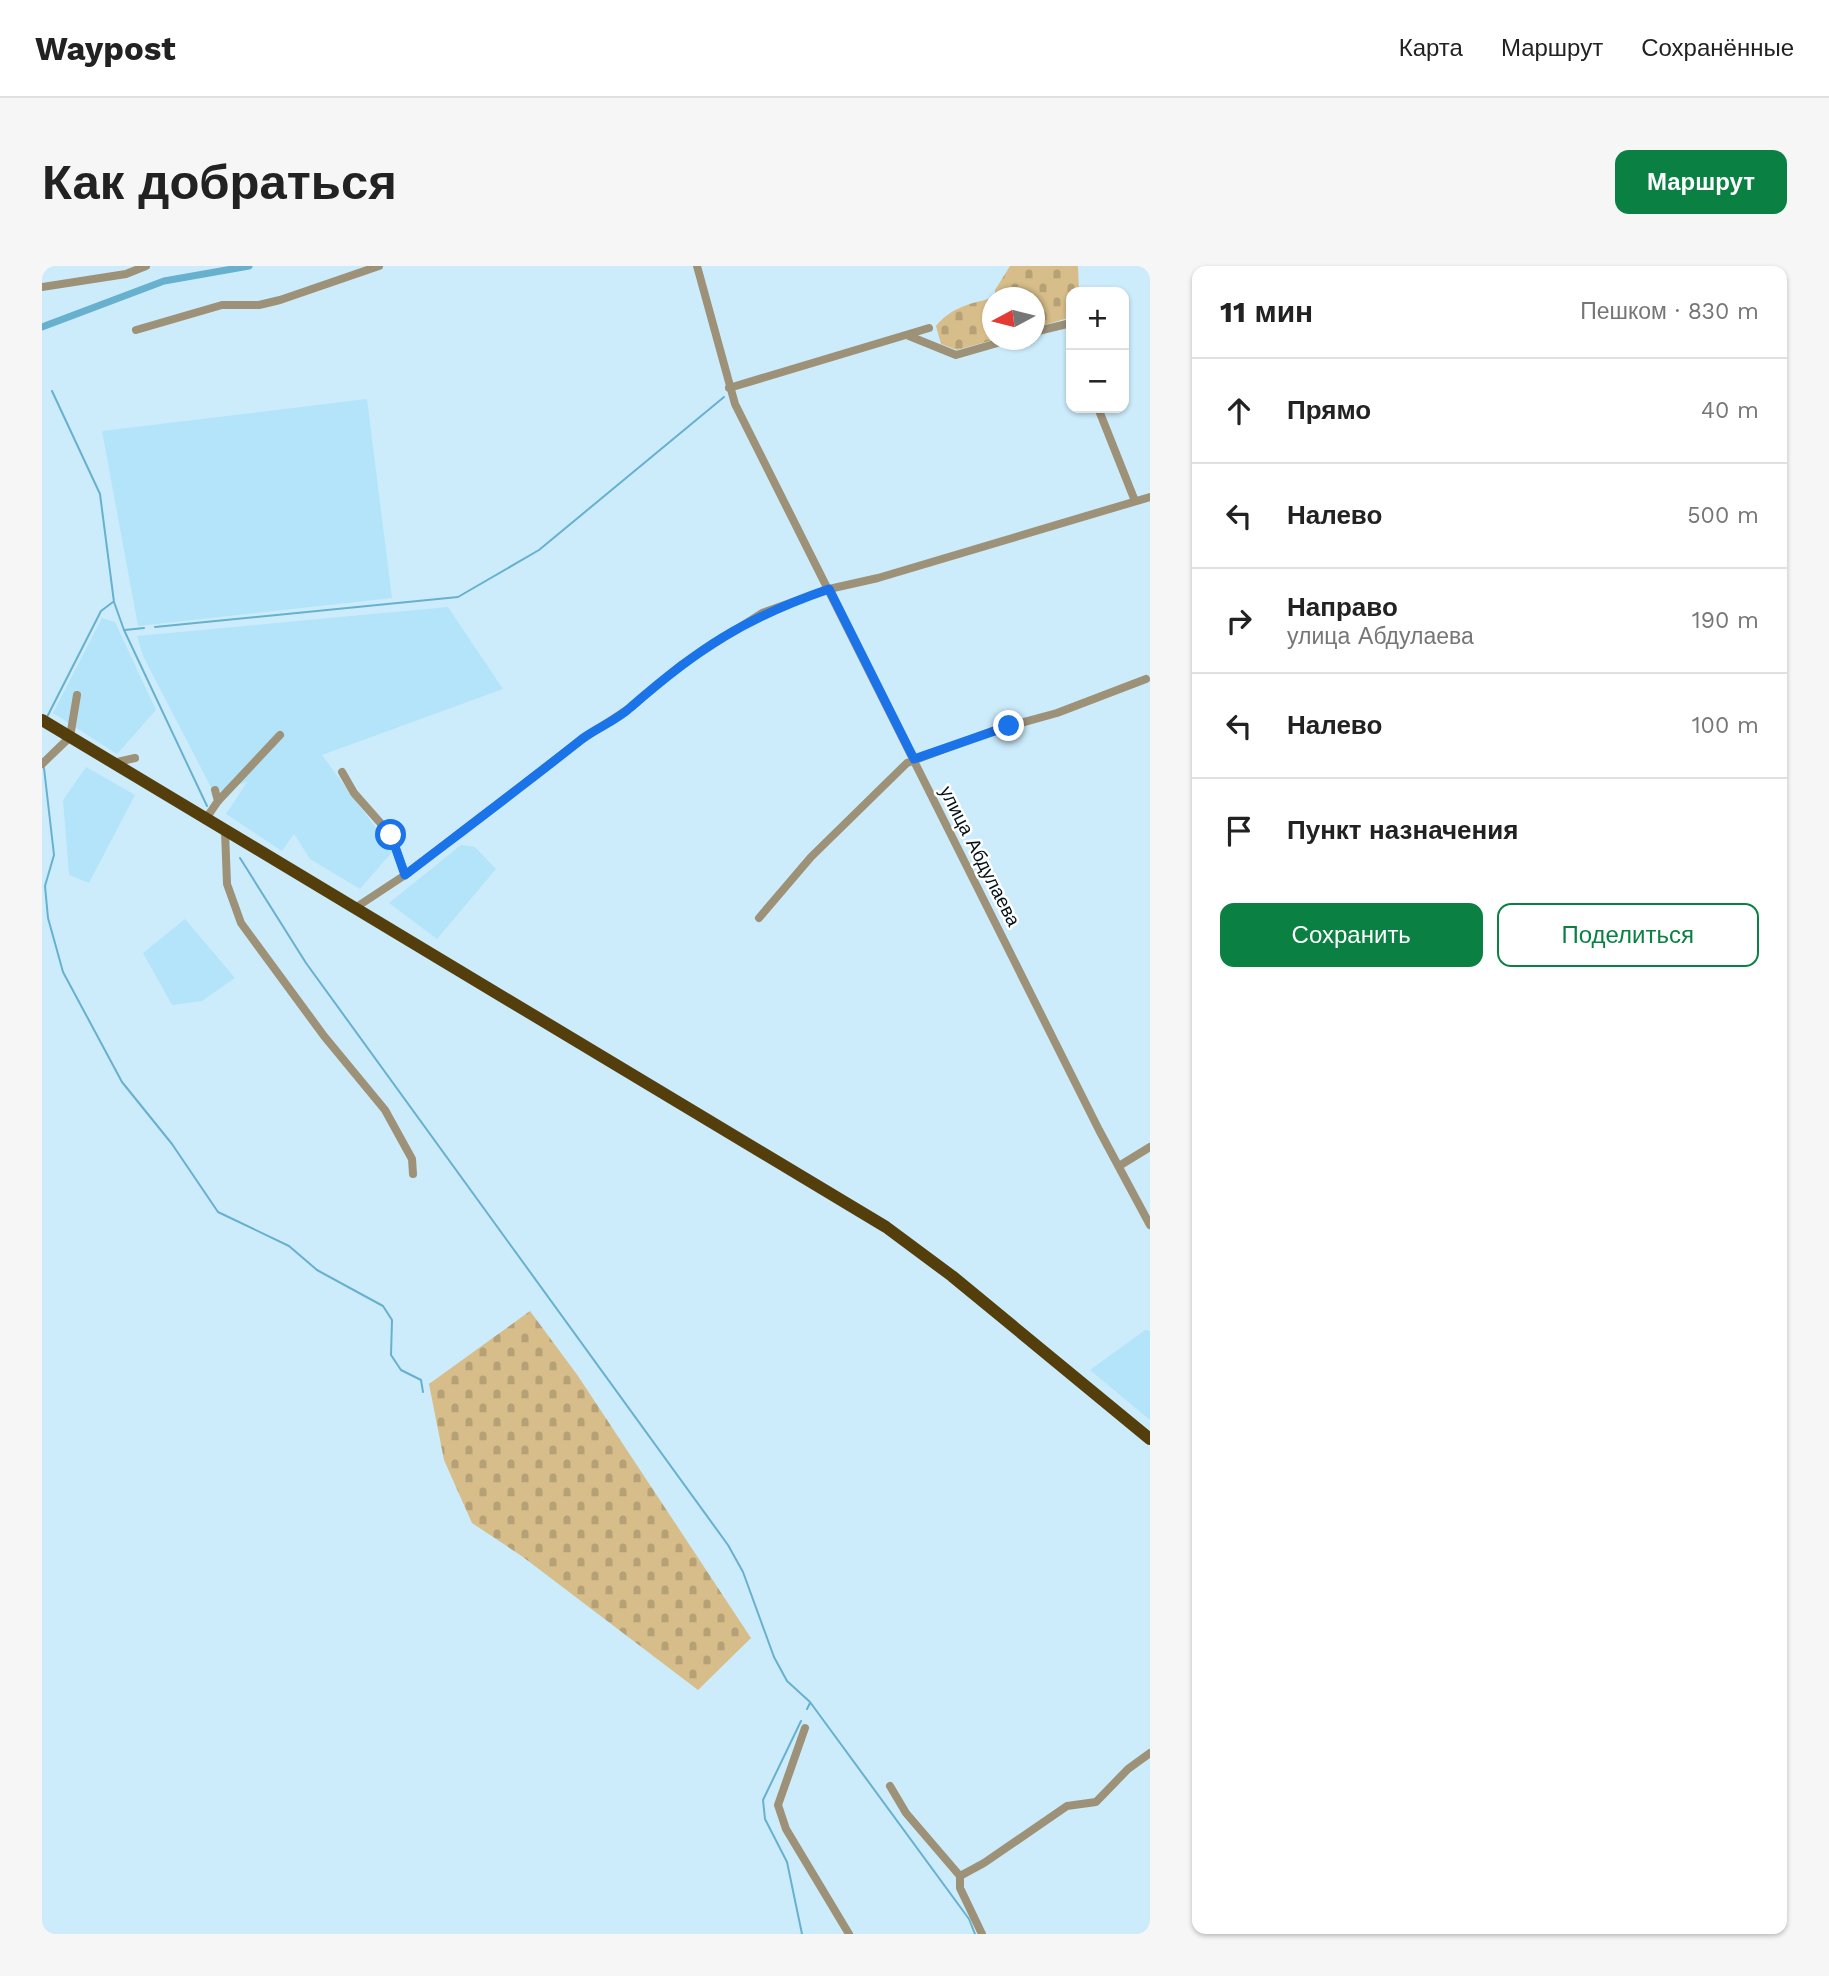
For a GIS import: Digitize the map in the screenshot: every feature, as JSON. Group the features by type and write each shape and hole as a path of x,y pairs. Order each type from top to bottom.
{"highway":[{"path":"42,720 886,1227 952,1276 1150,1439"}],"street":[{"path":"42,288 126,274 146,266"},
{"path":"136,330 222,305 260,305 280,300 379,266"},
{"name":"улица Абдулаева","path":"697,266 729,388 1150,1225"},
{"path":"1045,329 1066,324"},
{"path":"729,388 929,328"},
{"path":"909,335 956,355 982,348"},
{"path":"1100,413 1135,501"},
{"path":"355,908 405,875 581,740 631,707 637,698 691,658 762,613 829,589 878,579 992,548 1150,497"},
{"path":"759,918 811,857 901,766 995,730 1057,713 1146,679"},
{"path":"42,764 70,737 77,695"},
{"path":"205,820 218,801 280,735"},
{"path":"113,763 135,758"},
{"path":"342,772 354,793 391,835 405,875"},
{"path":"215,790 218,801"},
{"path":"225,831 227,884 241,923 324,1036 384,1110 412,1159 412,1174"},
{"path":"1119,1166 1150,1147"},
{"path":"805,1728 778,1805 786,1829 849,1934"},
{"path":"960,1876 984,1863 1067,1806 1096,1802 1128,1769 1150,1753"},
{"path":"890,1786 901,1807 960,1876 960,1888 982,1934"}],"shaded area":[{"path":"367,399 392,598 138,626 102,431"},
{"path":"448,607 503,689 322,755 393,851 360,889 310,859 294,834 282,851 226,814 247,782 214,793 143,656 137,636"},
{"path":"102,618 115,622 156,710 117,754 53,713"},
{"path":"86,767 135,795 89,883 69,875 63,800"},
{"path":"461,845 475,847 496,869 437,939 389,903"},
{"path":"185,919 235,978 202,1001 172,1005 143,953"},
{"path":"1145,1330 1150,1331 1150,1420 1090,1370"}],"green space":[{"path":"1010,266 1078,266 1079,287 1066,287 1066,319 1045,325 1045,287 997,287"},
{"path":"982,300 982,343 957,350 941,344 936,326 948,314"},
{"path":"530,1311 578,1376 751,1638 698,1690 523,1557 472,1523 444,1460 429,1384"}],"waterway":[{"path":"42,327 164,281 249,266"},
{"path":"52,391 100,494 114,602 124,630 207,806"},
{"path":"155,627 458,597 539,550 724,397"},
{"path":"47,717 101,611 113,602"},
{"path":"125,630 144,628"},
{"path":"44,768 54,855 45,886 48,918 63,972 122,1082 172,1144 218,1212 289,1246 317,1270 383,1306 392,1320 391,1355 401,1370 421,1380 423,1392"},
{"path":"240,858 306,963 728,1545 743,1572 774,1657 787,1681 810,1702 969,1919 975,1934"},
{"path":"807,1709 810,1703"},
{"path":"801,1721 763,1800 765,1819 787,1862 802,1934"}],"route":[{"path":"391,835 405,875 581,740 631,707 637,698 681,665 762,613 789,601 829,589 914,759 1009,726"}]}
